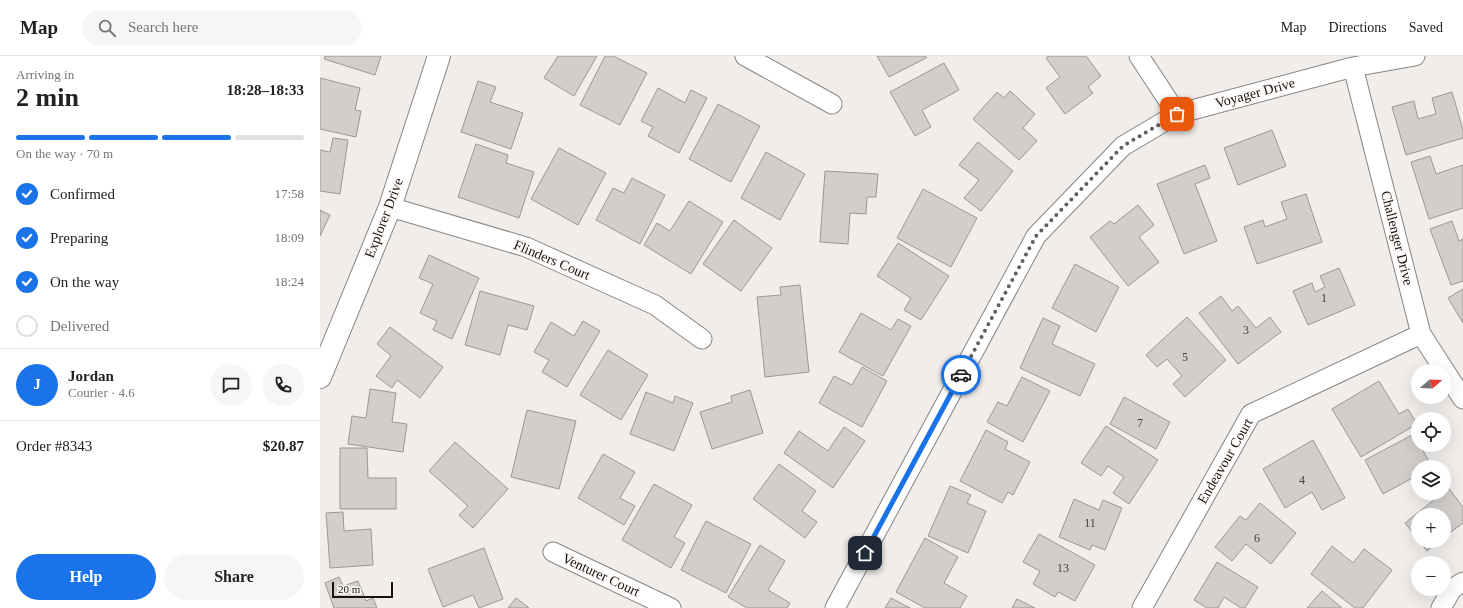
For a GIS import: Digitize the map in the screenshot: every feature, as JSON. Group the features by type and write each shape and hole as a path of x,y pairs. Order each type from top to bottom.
{"street":[{"name":"Explorer Drive","path":"320,377 390,207 439,56"},
{"path":"745,56 832,104"},
{"path":"1139,56 1177,114"},
{"name":"Voyager Drive","path":"835,608 1036,236 1123,146 1177,114 1353,67 1415,56"},
{"name":"Challenger Drive","path":"1353,67 1421,334 1463,399"},
{"name":"Flinders Court","path":"390,207 526,247 655,305 702,339"},
{"name":"Endeavour Court","path":"1142,608 1251,414 1421,334"},
{"name":"Venturer Court","path":"553,552 671,608"},
{"path":"1441,608 1452,589 1463,582"}],"building":[{"path":"325,56 381,56 375,75 324,59"},
{"path":"558,56 597,56 574,96 544,78"},
{"path":"605,56 613,56 647,73 620,125 580,105"},
{"path":"877,56 926,56 926,58 889,77"},
{"path":"1049,56 1086,56 1101,76 1088,87 1093,93 1065,114 1046,88 1060,77 1046,58"},
{"path":"944,63 959,90 922,110 931,127 915,136 890,92"},
{"path":"320,78 360,88 355,110 361,111 356,137 320,129"},
{"path":"478,81 496,87 490,102 523,113 511,149 461,132"},
{"path":"658,88 685,103 691,90 707,98 679,153 648,136 653,127 641,121"},
{"path":"1010,91 1035,114 1023,128 1037,141 1019,160 973,119 997,92 1004,98"},
{"path":"1452,92 1463,130 1463,138 1406,155 1392,107 1414,101 1418,119 1436,114 1432,98"},
{"path":"718,104 760,126 731,182 689,159"},
{"path":"1272,130 1286,166 1238,185 1224,148"},
{"path":"333,138 348,140 340,194 320,191 320,150 330,152"},
{"path":"978,142 1013,171 981,211 964,198 979,180 959,165"},
{"path":"476,144 508,155 506,163 534,172 519,218 458,197"},
{"path":"559,148 606,173 578,225 531,199"},
{"path":"766,152 805,174 780,220 741,198"},
{"path":"1430,156 1436,174 1463,165 1463,208 1429,219 1411,162"},
{"path":"1205,165 1210,178 1195,184 1217,241 1184,254 1157,184"},
{"path":"825,171 878,174 876,197 867,197 866,214 850,213 848,244 820,242"},
{"path":"632,178 665,195 640,244 596,220 613,188 624,193"},
{"path":"923,189 977,218 951,267 897,238"},
{"path":"1306,194 1322,242 1257,264 1244,227 1263,220 1265,227 1287,219 1281,202"},
{"path":"689,201 723,222 691,274 644,245 657,223 670,231"},
{"path":"1138,205 1154,225 1139,237 1159,262 1128,286 1090,237 1110,221 1114,224"},
{"path":"320,210 330,215 320,236"},
{"path":"734,220 772,248 741,291 703,264"},
{"path":"1452,221 1459,241 1463,239 1463,281 1451,285 1430,229"},
{"path":"898,243 949,276 921,320 904,310 911,298 877,276"},
{"path":"429,255 479,278 452,339 433,330 437,321 420,313 433,284 419,278"},
{"path":"1075,264 1119,287 1096,332 1052,308"},
{"path":"1339,268 1355,305 1308,325 1293,291 1312,283 1315,292 1325,287 1320,276"},
{"path":"800,285 809,372 765,377 757,297 781,295 780,287"},
{"path":"1463,289 1463,323 1448,298"},
{"path":"480,291 534,306 527,330 508,325 500,355 465,345"},
{"path":"1221,296 1232,311 1238,306 1256,328 1270,317 1281,332 1238,364 1199,313"},
{"path":"861,313 891,330 898,319 911,326 883,376 839,352"},
{"path":"1187,317 1226,360 1185,397 1173,384 1182,376 1167,359 1157,367 1146,355"},
{"path":"1043,318 1060,326 1052,344 1095,364 1080,396 1020,368"},
{"path":"583,321 600,331 567,387 542,372 549,360 534,352 551,322 574,336"},
{"path":"390,327 443,367 420,398 397,380 392,388 376,376 391,356 377,344"},
{"path":"608,350 648,375 621,420 580,395"},
{"path":"862,367 887,381 862,427 819,403 834,376 852,385"},
{"path":"1022,377 1050,391 1023,442 987,422 998,402 1007,406"},
{"path":"1379,381 1399,414 1408,409 1411,414 1411,428 1361,457 1332,409"},
{"path":"370,389 396,393 392,422 407,424 403,452 348,444 352,416 366,418"},
{"path":"750,390 763,433 712,449 700,412 732,402 731,396"},
{"path":"646,392 673,403 675,396 693,403 674,451 630,434"},
{"path":"1124,397 1170,422 1156,449 1110,424"},
{"path":"527,410 576,421 559,489 511,477"},
{"path":"1106,426 1158,460 1129,504 1113,493 1124,477 1108,466 1101,476 1081,463"},
{"path":"844,427 865,441 833,488 784,453 799,431 828,451"},
{"path":"986,430 1008,442 1005,449 1030,462 1013,495 1008,492 1002,503 960,481"},
{"path":"1411,436 1411,452 1424,452 1428,460 1411,460 1411,479 1383,494 1365,460"},
{"path":"1313,440 1345,498 1322,510 1312,492 1285,508 1263,469"},
{"path":"455,442 508,489 473,528 459,515 468,506 429,471"},
{"path":"340,448 367,448 368,478 396,478 396,509 340,509"},
{"path":"603,454 635,472 620,498 635,506 624,525 578,498"},
{"path":"779,464 816,491 802,511 817,522 805,538 753,499"},
{"path":"654,484 692,505 674,537 685,543 671,568 622,540"},
{"path":"950,486 971,495 967,503 986,511 968,553 928,536"},
{"path":"1451,491 1463,507 1463,523 1451,532 1451,508 1424,508 1434,500 1451,500"},
{"path":"1074,499 1099,510 1103,500 1122,508 1105,550 1092,545 1090,550 1059,537"},
{"path":"1260,503 1296,533 1271,564 1246,544 1232,561 1215,547 1240,516 1246,520"},
{"path":"343,512 344,531 371,529 373,565 330,568 326,513"},
{"path":"1411,518 1411,530 1405,523"},
{"path":"706,521 751,544 726,593 681,570"},
{"path":"1039,534 1095,565 1075,601 1058,592 1055,597 1033,584 1040,571 1023,562"},
{"path":"925,538 958,557 944,583 967,596 960,608 925,608 896,592"},
{"path":"760,545 785,561 768,590 790,603 787,608 747,608 728,597"},
{"path":"1332,546 1353,563 1364,549 1392,570 1363,608 1355,608 1311,574"},
{"path":"484,548 503,599 479,608 473,595 443,607 428,569"},
{"path":"1217,562 1258,587 1245,608 1241,608 1224,597 1218,608 1207,608 1194,600"},
{"path":"339,577 343,586 358,581 366,601 373,598 377,608 334,608 325,583"},
{"path":"1322,591 1342,608 1307,608"},
{"path":"516,598 529,608 508,608"},
{"path":"891,598 910,608 885,608"},
{"path":"1017,599 1035,608 1012,608"}],"way so far":[{"path":"961,375 1036,236 1123,146 1177,114"}],"route":[{"path":"865,553 961,375"}]}
